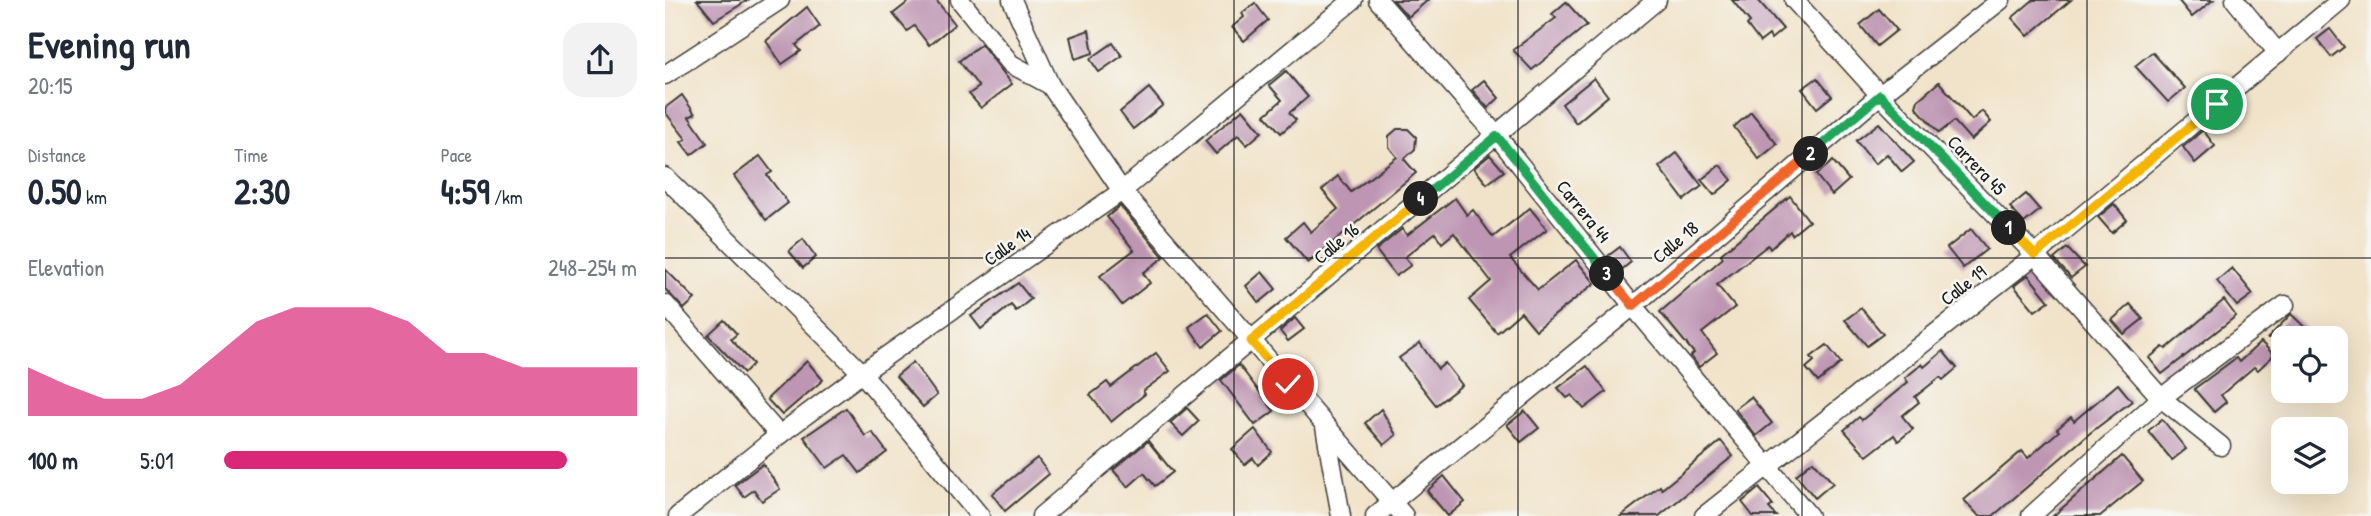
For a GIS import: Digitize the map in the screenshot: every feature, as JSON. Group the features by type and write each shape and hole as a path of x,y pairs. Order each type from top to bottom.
{"street":[{"path":"665,75 779,0"},
{"path":"960,0 1011,64 1050,85"},
{"path":"1012,0 1050,85 1122,191 1399,509"},
{"name":"Calle 14","path":"678,516 862,373 1122,191 1353,0"},
{"name":"Carrera 44","path":"1378,0 1497,136 1633,306 1809,516"},
{"name":"Calle 16","path":"1041,516 1657,0"},
{"name":"Carrera 45","path":"1794,0 1880,95 2035,255 2161,398 2221,446"},
{"name":"Calle 18","path":"1375,516 1399,509 1880,95 2001,0"},
{"path":"2235,0 2278,53"},
{"name":"Calle 19","path":"1704,516 2035,255 2341,0"},
{"path":"665,177 862,373 980,516"},
{"path":"665,304 779,435"},
{"path":"2031,516 2161,398 2285,305"},
{"path":"1325,427 1341,516"}],"building":[{"path":"697,0 748,0 714,21"},
{"path":"911,0 936,0 955,24 929,45 914,26 907,31 893,14"},
{"path":"1393,0 1428,0 1408,17"},
{"path":"1732,0 1758,0 1783,29 1771,39 1769,35 1760,42 1747,25 1750,22"},
{"path":"2033,0 2071,0 2028,36 2012,18"},
{"path":"2178,0 2213,0 2192,17"},
{"path":"1566,2 1587,25 1532,70 1513,50 1556,18 1552,14"},
{"path":"1255,3 1268,20 1244,41 1232,27 1244,17 1242,13"},
{"path":"807,7 820,26 796,45 801,51 782,64 766,41"},
{"path":"1879,9 1897,30 1877,46 1860,25"},
{"path":"2330,29 2344,47 2331,57 2317,39"},
{"path":"1089,30 1093,53 1075,59 1070,37"},
{"path":"1113,43 1122,56 1099,72 1090,59"},
{"path":"981,44 1012,84 981,108 969,94 979,87 959,61"},
{"path":"2152,52 2185,88 2168,102 2135,66"},
{"path":"1286,71 1308,97 1289,113 1296,120 1281,133 1265,115 1282,100 1269,85"},
{"path":"1594,78 1608,96 1576,123 1562,104"},
{"path":"1817,78 1832,96 1817,108 1802,89"},
{"path":"1484,80 1499,98 1488,108 1472,90"},
{"path":"1939,82 1972,120 1982,111 1991,122 1971,140 1954,121 1939,133 1916,107 1918,100"},
{"path":"1149,88 1163,105 1133,129 1120,112"},
{"path":"682,95 695,114 689,117 707,143 691,155 681,142 686,139 665,112 665,108"},
{"path":"1243,109 1262,132 1247,145 1238,135 1216,154 1205,141"},
{"path":"1751,112 1777,144 1759,159 1734,127"},
{"path":"1879,123 1914,162 1902,172 1887,154 1875,164 1856,141"},
{"path":"1397,129 1408,129 1416,137 1415,149 1404,159 1416,173 1308,263 1286,237 1303,222 1311,232 1338,209 1322,190 1338,176 1351,192 1397,157 1389,147 1389,136"},
{"path":"2203,130 2215,146 2195,163 2183,147"},
{"path":"1677,153 1702,186 1684,200 1659,167"},
{"path":"1490,155 1504,171 1487,184 1474,168"},
{"path":"760,156 772,172 767,175 788,203 766,220 734,176"},
{"path":"1833,161 1849,180 1832,195 1816,175"},
{"path":"1720,165 1732,180 1714,195 1701,180"},
{"path":"2026,194 2040,210 2024,223 2010,207"},
{"path":"1790,196 1809,221 1792,235 1790,231 1770,249 1768,245 1717,285 1735,307 1702,333 1717,353 1699,367 1691,356 1694,353 1660,312 1723,258 1721,254"},
{"path":"1455,198 1467,215 1473,210 1493,237 1530,208 1547,229 1510,258 1538,290 1576,260 1595,283 1536,330 1521,312 1497,333 1469,300 1491,281 1454,233 1442,243 1435,233 1405,257 1411,265 1396,276 1376,250 1402,229 1407,235"},
{"path":"2114,204 2127,220 2112,233 2098,217"},
{"path":"1120,206 1164,257 1143,273 1150,283 1122,305 1100,276 1134,250 1107,217"},
{"path":"1971,229 1987,249 1963,268 1947,248"},
{"path":"803,239 816,257 803,268 789,251"},
{"path":"1620,247 1631,262 1620,271 1608,256"},
{"path":"2067,248 2085,267 2071,278 2054,259"},
{"path":"2232,268 2253,294 2237,306 2217,281"},
{"path":"665,269 695,299 684,309 665,289"},
{"path":"1262,272 1276,289 1259,303 1246,286"},
{"path":"2028,275 2049,301 2035,311 2014,286"},
{"path":"1018,283 1031,299 1016,311 1011,305 981,329 971,316"},
{"path":"2224,300 2236,316 2162,374 2149,358 2163,347 2166,349"},
{"path":"2130,304 2143,319 2124,334 2112,320"},
{"path":"1861,308 1883,334 1867,346 1845,320"},
{"path":"1208,313 1222,331 1203,347 1189,327"},
{"path":"2291,314 2304,326 2280,326"},
{"path":"1295,318 1304,329 1288,341 1280,331"},
{"path":"724,320 737,334 731,339 753,364 744,373 708,335"},
{"path":"2261,342 2271,352 2271,358 2258,370 2254,367 2221,395 2226,402 2214,412 2194,389 2236,358 2239,362"},
{"path":"1420,343 1438,369 1445,363 1462,385 1436,405 1399,358"},
{"path":"1827,345 1841,363 1818,382 1806,368 1814,361 1811,357"},
{"path":"1943,351 1957,368 1943,380 1940,377 1915,397 1919,402 1902,416 1913,429 1898,441 1894,435 1867,456 1844,430 1859,417 1862,420 1908,382 1905,378"},
{"path":"1156,353 1170,371 1143,391 1145,394 1111,422 1090,395 1107,382 1111,387"},
{"path":"807,361 823,380 782,415 767,399"},
{"path":"913,362 937,395 923,407 896,376"},
{"path":"1239,365 1274,411 1255,425 1221,380"},
{"path":"1587,366 1606,392 1584,409 1572,395 1567,398 1558,388"},
{"path":"2118,384 2132,401 2090,433 1993,516 1979,516 1964,500 2022,451 2028,458 2071,417 2074,421"},
{"path":"1751,397 1772,423 1756,436 1735,409"},
{"path":"846,408 865,436 872,432 887,452 860,473 846,455 827,468 804,437"},
{"path":"1187,408 1199,421 1183,436 1170,423"},
{"path":"1381,409 1396,435 1384,445 1365,423"},
{"path":"1525,411 1539,428 1521,442 1507,425"},
{"path":"2162,419 2186,449 2172,460 2148,431"},
{"path":"1255,429 1272,452 1258,465 1253,458 1245,465 1232,449"},
{"path":"1148,441 1173,472 1155,486 1144,473 1128,487 1113,470"},
{"path":"1721,441 1733,456 1659,516 1621,516 1660,486 1662,489"},
{"path":"2122,456 2143,481 2100,516 2053,516"},
{"path":"1037,458 1049,474 1005,511 992,494"},
{"path":"1813,461 1833,483 1815,498 1796,475"},
{"path":"763,464 780,489 762,501 754,490 744,497 735,485"},
{"path":"1444,476 1465,502 1448,516 1427,491"},
{"path":"1759,488 1773,505 1769,508 1776,516 1753,516 1742,502"}],"route":[{"path":"1288,384 1251,341 1497,136 1633,306 1880,95 2035,255 2217,104"}]}
